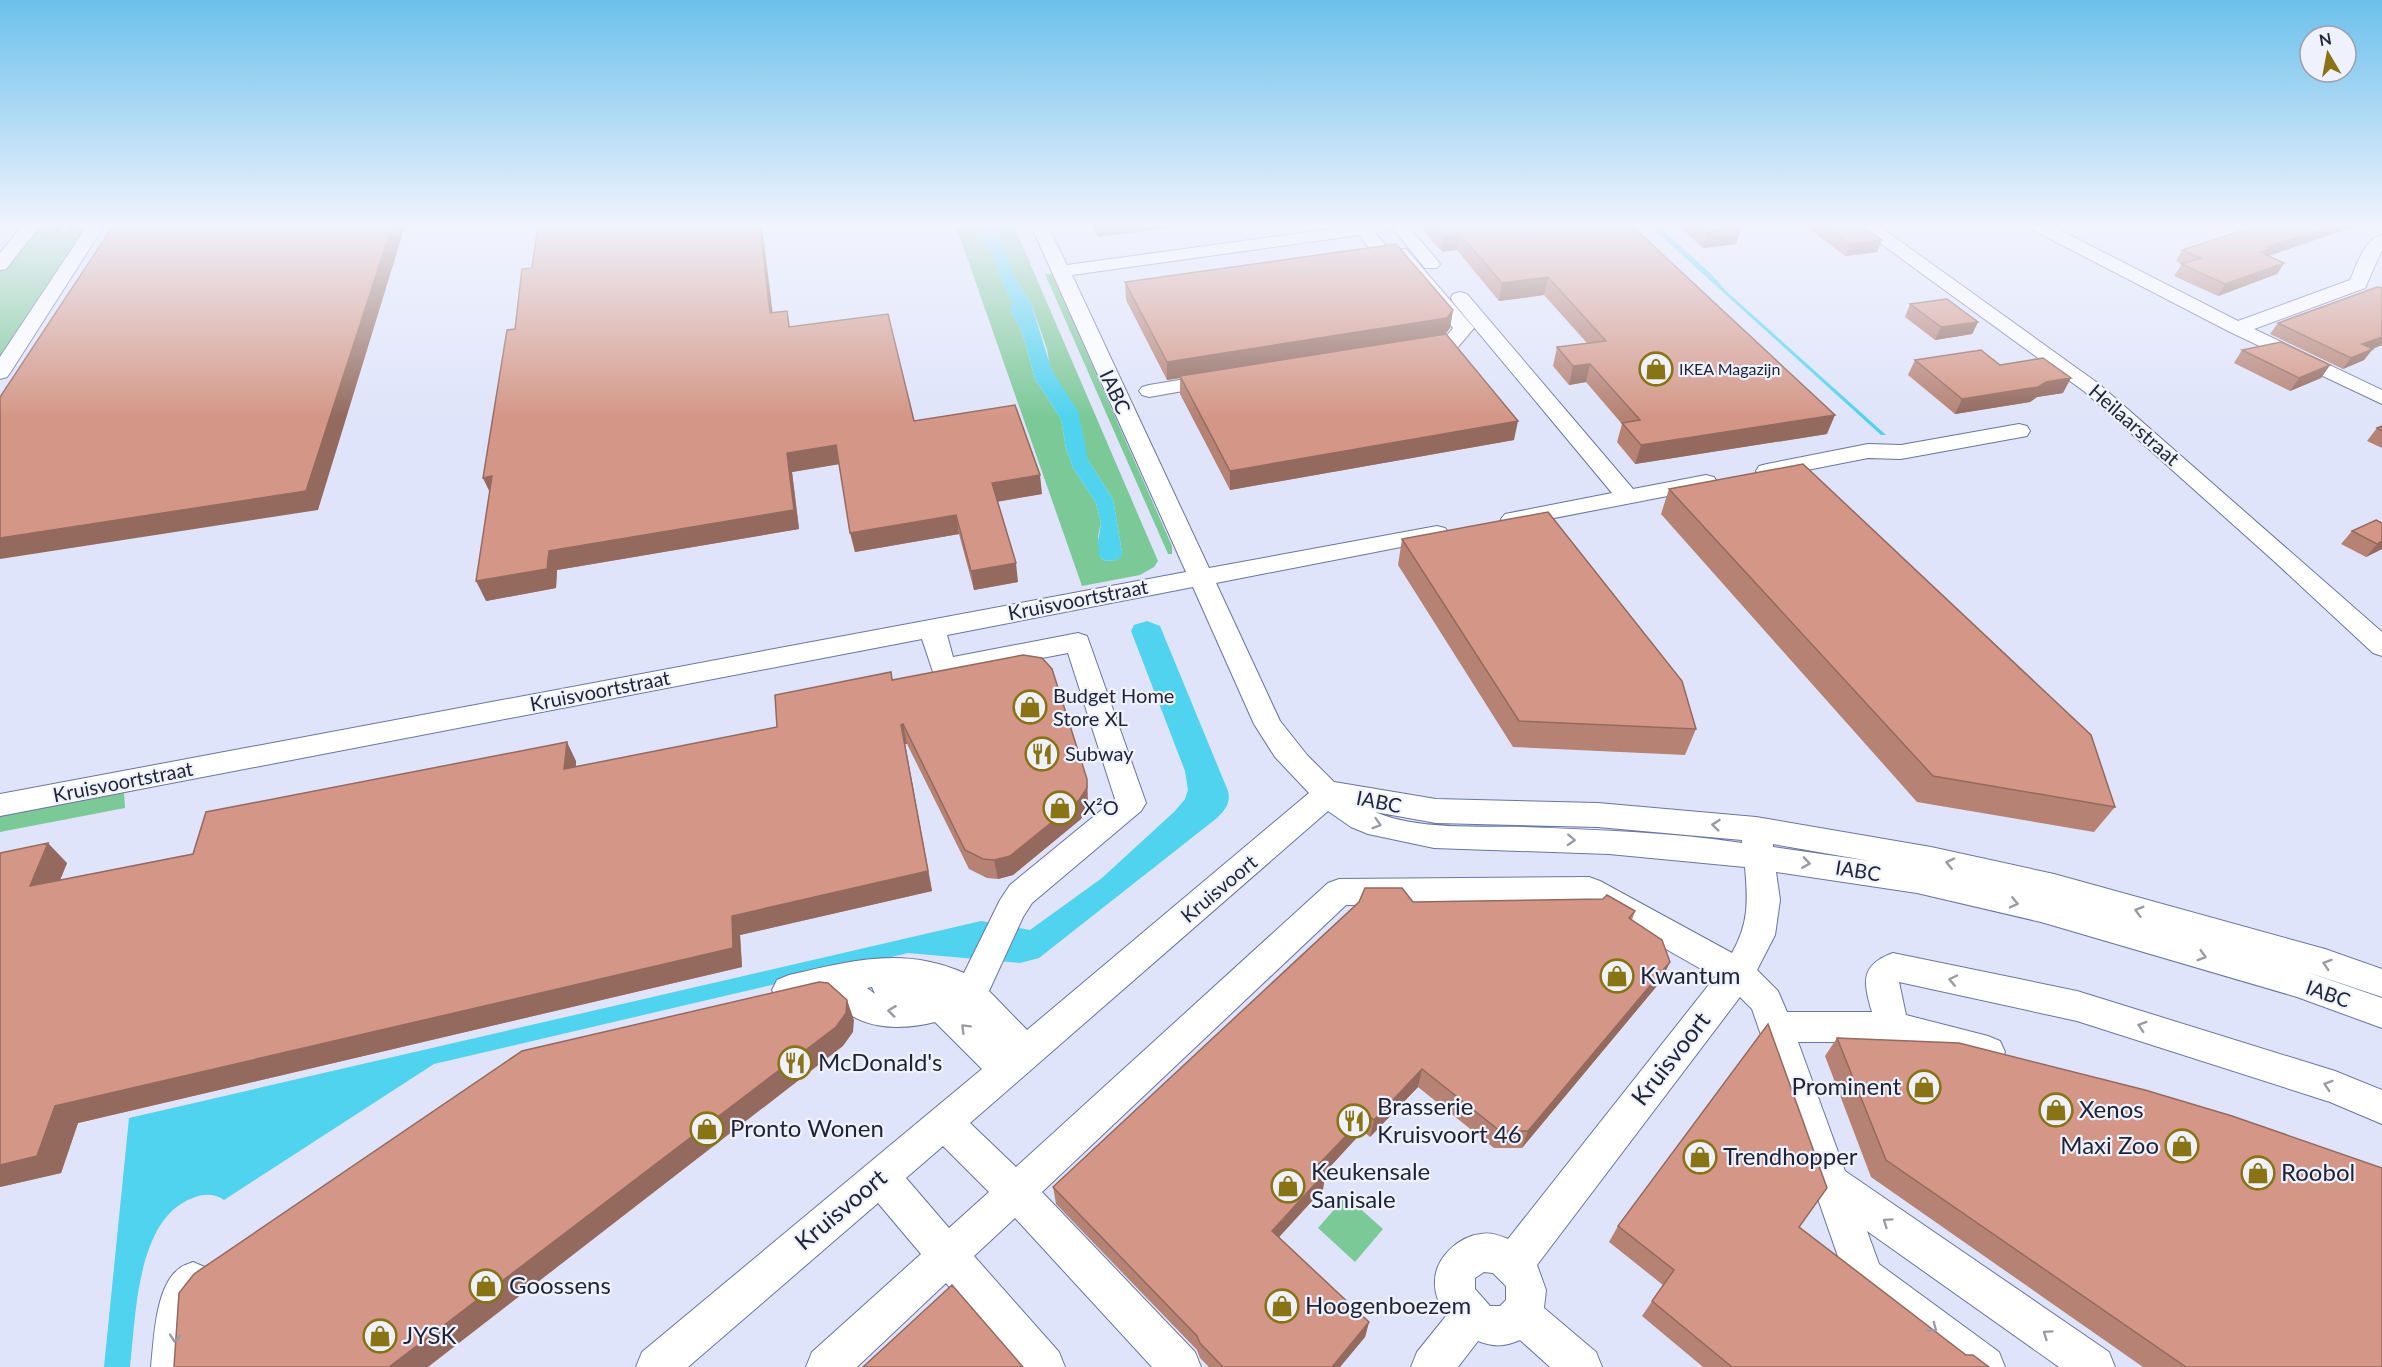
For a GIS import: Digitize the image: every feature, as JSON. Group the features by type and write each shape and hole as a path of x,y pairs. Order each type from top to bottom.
{"street":[{"path":"0,374 54,290"},
{"name":"IABC","path":"1069,290 1275,738 1328,793 1436,811 1598,815 1758,842 2041,909 2297,983 2382,1013"},
{"path":"1393,352 1451,343 1464,328 1431,290"},
{"path":"1453,290 1628,497"},
{"name":"Heilaarstraat","path":"1958,290 2092,388 2276,549 2382,647"},
{"path":"2163,290 2382,398"},
{"path":"2237,328 2357,290"},
{"path":"1149,391 1231,378"},
{"path":"1489,523 1868,452 1901,452 2019,432"},
{"path":"1200,578 1455,530"},
{"name":"Kruisvoortstraat","path":"0,805 1200,578"},
{"path":"933,628 943,668 1078,642 1131,803 1021,894 964,991"},
{"name":"Kruisvoort","path":"657,1367 1328,793"},
{"name":"IABC","path":"1758,842 1931,859 2054,887 2325,963 2382,982"},
{"name":"Kruisvoort","path":"1513,1264 1738,973 1759,935 1764,900 1758,842"},
{"path":"827,1367 1339,892 1589,890 1738,973 1766,1001 1864,1277 1984,1367"},
{"path":"1893,1027 1883,993 1882,976 1893,967 2077,1006 2335,1087 2382,1107"},
{"path":"964,991 921,993 903,988 879,986 765,1003 877,971 911,971 942,980 964,991 1016,1061"},
{"path":"1777,1027 1893,1027 2016,1059"},
{"path":"944,1123 1016,1192 1180,1367"},
{"path":"880,1178 1044,1367"},
{"path":"1832,1184 2094,1367"},
{"path":"1479,1252 1502,1256 1513,1264 1520,1273 1527,1294 1526,1305 1521,1314 1514,1322 1492,1326 1481,1324 1471,1317 1456,1296 1454,1284 1461,1263 1469,1256 1479,1252"},
{"path":"172,1367 178,1311 182,1298 190,1285 220,1262"},
{"path":"1521,1314 1581,1367"},
{"path":"1432,1367 1471,1317"}],"green space":[{"path":"0,290 45,290 0,358"},
{"path":"978,290 1006,290 1011,301 1011,312 1021,329 1035,379 1061,419 1066,448 1073,468 1096,503 1101,523 1098,536 1101,558 1105,561 1116,560 1122,552 1113,499 1088,460 1050,367 1047,349 1031,303 1023,290 1041,290 1158,561 1154,567 1140,575 1082,586"},
{"path":"1052,290 1059,290 1172,546 1172,554 1168,554"},
{"path":"124,793 125,808 0,832 0,815"},
{"path":"1346,1196 1383,1229 1355,1262 1318,1228"}],"water":[{"path":"1006,290 1023,290 1031,303 1052,371 1078,411 1088,460 1113,499 1122,552 1121,557 1116,560 1105,561 1099,556 1098,542 1101,523 1096,503 1073,468 1066,448 1061,419 1035,379 1021,329 1011,312 1011,301"},
{"path":"1721,290 1725,290 1886,435 1881,435"},
{"path":"1147,621 1160,626 1228,791 1228,803 1217,818 1039,958 1020,963 908,953 434,1064 224,1200 212,1195 201,1196 174,1209 160,1226 142,1271 130,1367 104,1367 129,1118 981,921 1030,930 1102,878 1185,799 1188,790 1185,771 1131,631 1134,625"}],"building":[{"path":"71,290 371,290 306,491 0,538 0,397"},
{"path":"520,290 767,290 770,313 787,311 789,327 888,314 914,421 1015,405 1040,475 992,483 1016,563 971,571 956,515 850,533 836,445 787,453 794,510 549,551 547,569 476,581 492,476 483,478 507,330 515,329"},
{"path":"1129,290 1436,290 1453,310 1447,318 1167,362"},
{"path":"1560,290 1701,290 1835,415 1641,445 1622,423 1640,420 1590,364 1573,366 1557,347 1606,341"},
{"path":"2369,290 2382,290 2382,337 2362,344 2373,349 2351,358 2278,323"},
{"path":"1947,299 1978,322 1941,327 1910,304"},
{"path":"1446,334 1518,421 1230,471 1180,376"},
{"path":"2281,342 2330,365 2299,378 2242,350"},
{"path":"1981,350 2000,365 2043,358 2071,378 2046,382 2038,387 1962,399 1915,360"},
{"path":"1803,464 2091,735 2115,807 1933,776 1669,489"},
{"path":"1548,512 1682,681 1696,729 1519,721 1402,539"},
{"path":"2376,520 2382,523 2382,541 2377,544 2352,531"},
{"path":"1023,655 1042,658 1052,669 1087,779 1087,788 1079,800 1010,856 994,860 983,859 965,850 903,724 901,725 928,871 732,916 733,948 55,1106 37,1156 0,1165 0,853 48,843 30,886 193,854 206,812 567,742 564,769 777,727 775,695 891,672 892,680"},
{"path":"1365,888 1402,888 1413,902 1603,899 1607,895 1635,911 1629,918 1662,940 1670,962 1528,1131 1500,1131 1422,1069 1374,1120 1367,1114 1318,1165 1326,1172 1272,1231 1369,1322 1332,1367 1223,1367 1200,1343 1197,1336 1053,1187 1359,902"},
{"path":"819,982 828,983 847,1000 846,1013 836,1027 389,1367 174,1367 179,1293 194,1274 522,1051"},
{"path":"1768,1024 1827,1188 1799,1227 1966,1355 1973,1355 1989,1367 1732,1367 1652,1301 1674,1270 1618,1226"},
{"path":"1837,1038 1959,1043 2145,1090 2232,1116 2382,1168 2382,1367 2186,1367 1886,1160"},
{"path":"952,1285 1023,1367 863,1367"}],"place":[{"name":"IKEA Magazijn","path":"1656,369"},
{"name":"Budget Home Store XL","path":"1030,707"},
{"name":"Subway","path":"1042,754"},
{"name":"X²O","path":"1060,808"},
{"name":"Kwantum","path":"1617,976"},
{"name":"McDonald's","path":"795,1063"},
{"name":"Prominent","path":"1924,1087"},
{"name":"Xenos","path":"2056,1110"},
{"name":"Brasserie Kruisvoort 46","path":"1354,1121"},
{"name":"Pronto Wonen","path":"707,1129"},
{"name":"Maxi Zoo","path":"2182,1146"},
{"name":"Trendhopper","path":"1700,1157"},
{"name":"Roobol","path":"2258,1173"},
{"name":"Keukensale Sanisale","path":"1288,1186"},
{"name":"Goossens","path":"486,1286"},
{"name":"Hoogenboezem","path":"1282,1306"},
{"name":"JYSK","path":"380,1336"}]}
